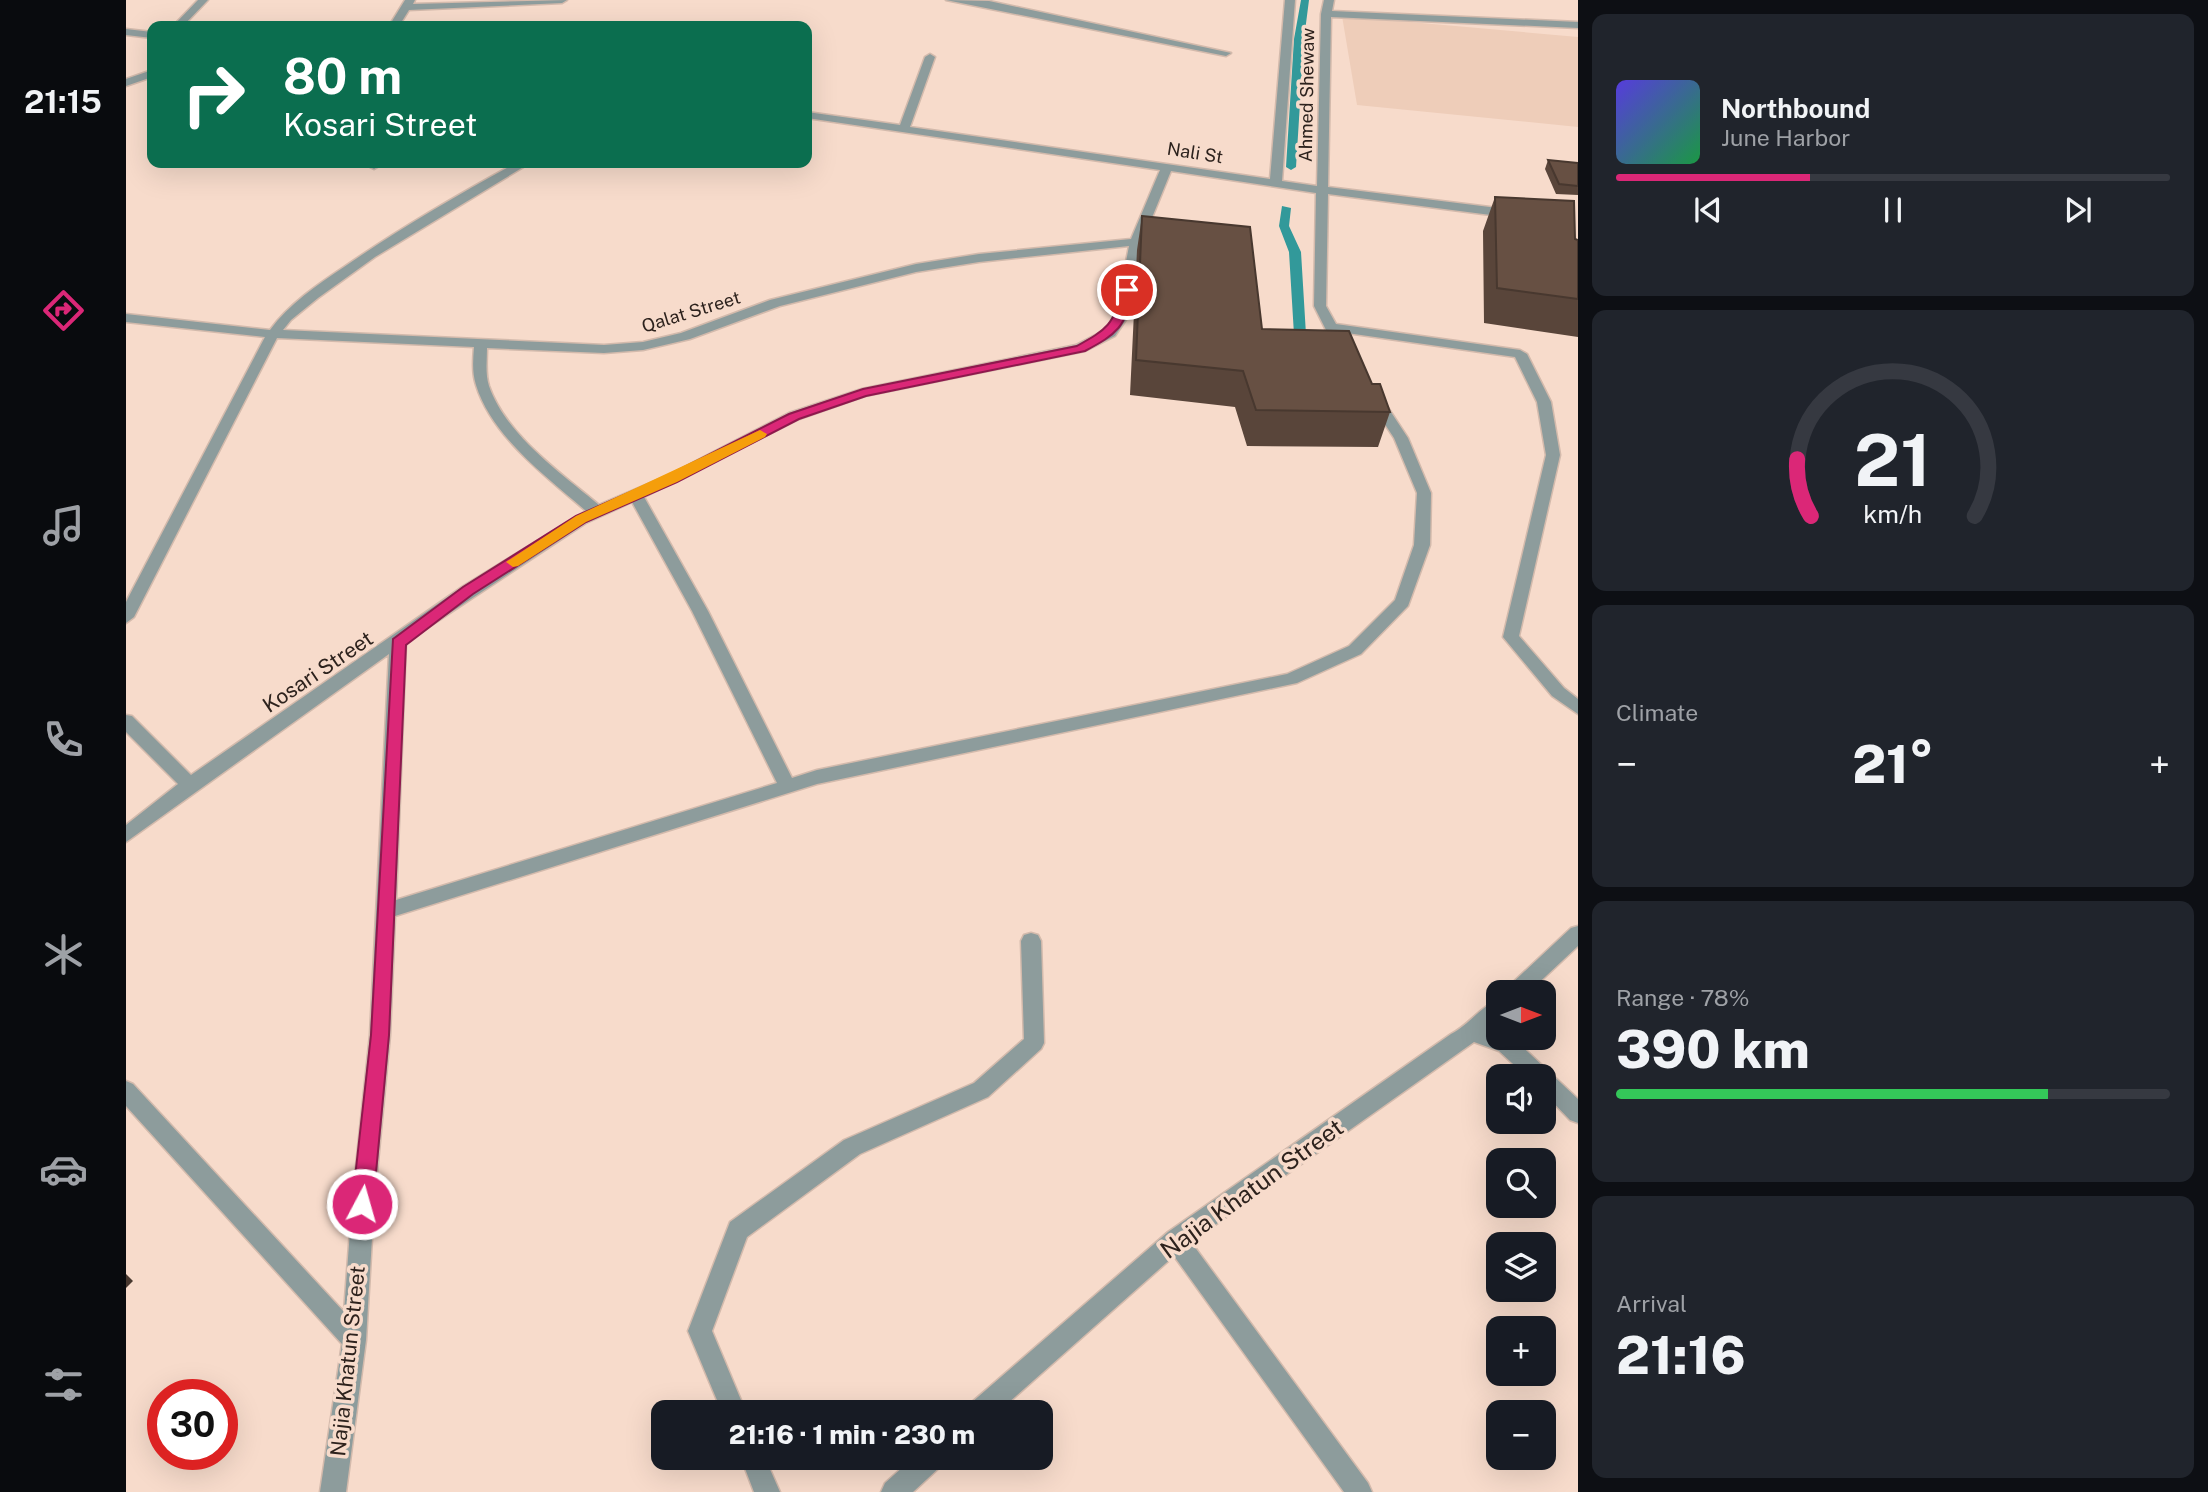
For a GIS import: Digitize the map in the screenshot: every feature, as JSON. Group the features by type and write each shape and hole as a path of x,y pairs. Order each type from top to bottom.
{"street":[{"path":"183,21 203,0"},
{"path":"397,21 409,3 562,0"},
{"path":"951,0 989,4 1226,53"},
{"name":"Ahmed Shewaw","path":"1276,183 1290,0"},
{"name":"Ahmed Shewaw","path":"384,912 817,777 1291,678 1355,650 1402,602 1422,545 1424,493 1401,438 1359,375 1320,306 1326,14 1329,0"},
{"path":"1326,14 1578,26"},
{"path":"126,32 147,34"},
{"path":"904,128 930,57"},
{"path":"126,83 147,75"},
{"name":"Nali St","path":"812,116 1322,190 1524,215"},
{"path":"1136,242 1167,166"},
{"path":"126,617 273,334 286,317 418,225 515,168"},
{"name":"Qalat Street","path":"126,318 273,334 569,349 643,346 685,336 775,303 916,268 979,258 1136,242"},
{"name":"Kosari Street","path":"126,835 190,785 398,643 468,591 581,519 636,495 794,416 863,393 1080,348 1110,333 1123,314 1136,242"},
{"path":"1331,327 1520,355 1544,402 1553,455 1511,637 1558,692 1578,708"},
{"path":"481,344 479,368 483,389 492,406 552,473 597,512"},
{"path":"636,495 700,611 788,787"},
{"name":"Najia Khatun Street","path":"333,1492 354,1340 362,1204 380,1035 398,643"},
{"path":"126,721 190,785"},
{"path":"1529,980 1578,934"},
{"path":"729,1400 700,1331 738,1230 852,1147 981,1090 1034,1043 1031,941"},
{"name":"Najia Khatun Street","path":"994,1400 1176,1240 1458,1040 1473,1033 1486,1021"},
{"path":"1473,1033 1506,1044 1527,1064"},
{"path":"126,1091 354,1340"},
{"path":"1556,1092 1578,1113"},
{"path":"1176,1240 1359,1492"},
{"path":"758,1470 767,1492"},
{"path":"894,1492 918,1470"}],"shaded area":[{"path":"1342,16 1578,37 1578,127 1357,105"}],"building":[{"path":"1548,160 1578,163 1578,186 1559,184"},
{"path":"1495,197 1574,201 1575,239 1578,240 1578,299 1497,288"},
{"path":"1142,216 1250,227 1262,329 1349,331 1372,384 1380,384 1390,412 1256,410 1243,371 1136,360"}],"waterway":[{"path":"1291,167 1299,39 1305,0"},
{"path":"1286,208 1284,226 1295,252 1301,351"}],"slow traffic":[{"path":"513,562 581,519 672,479 760,434"}],"route":[{"path":"362,1204 380,1035 398,643 468,591 581,519 672,479 794,416 863,393 1080,348 1110,333 1123,314 1127,290"}]}
